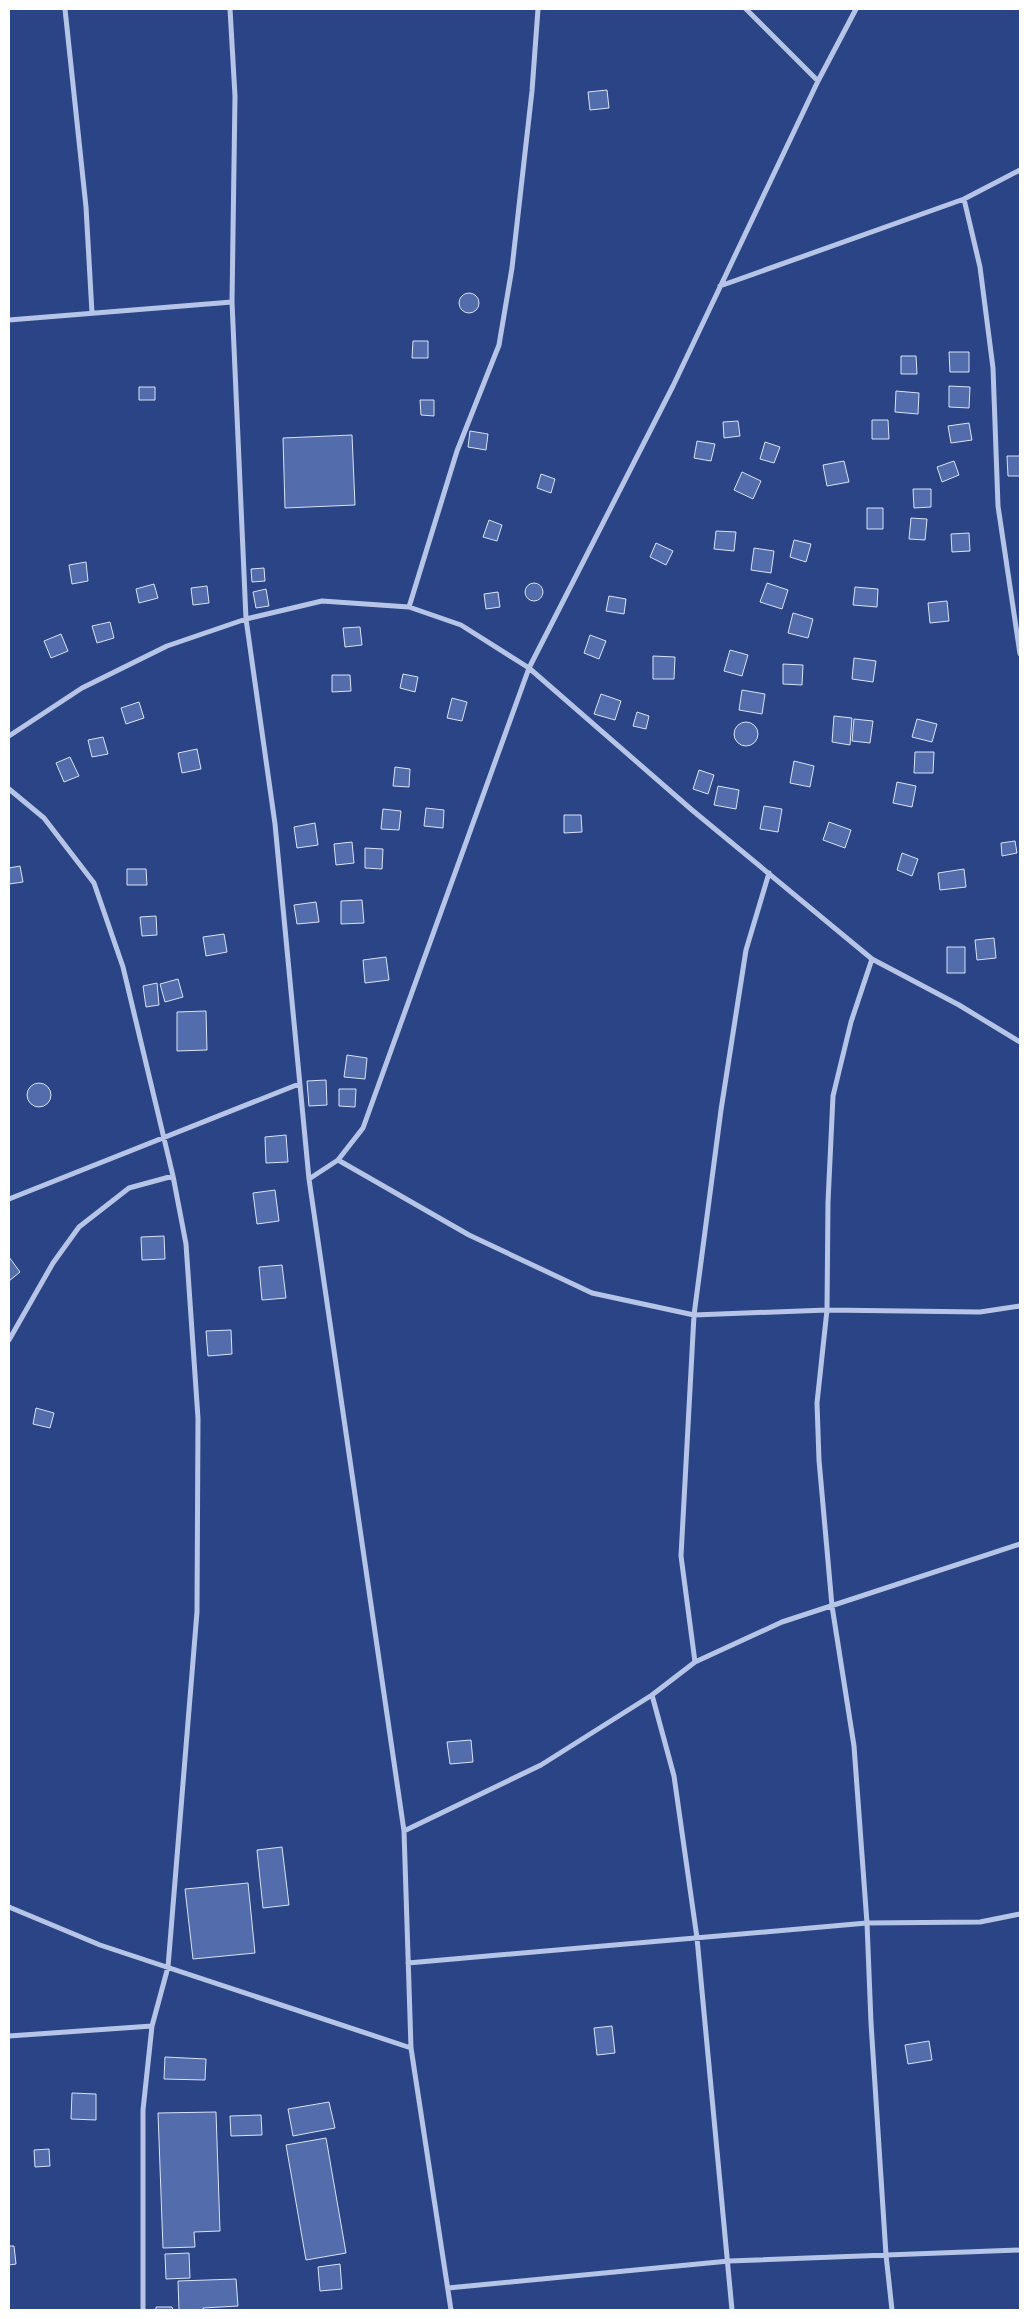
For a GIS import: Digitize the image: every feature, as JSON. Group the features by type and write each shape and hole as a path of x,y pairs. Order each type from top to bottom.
{"street":[{"path":"65,9 86,207 92,313"},
{"path":"230,9 235,96 232,302 246,619 274,824 309,1179 404,1832 411,2048 451,2310"},
{"path":"409,608 457,451 499,345 513,259 532,91 538,9"},
{"path":"746,9 818,81"},
{"path":"309,1179 338,1160 363,1128 529,668 672,386 818,81 856,9"},
{"path":"720,286 964,199 1020,170"},
{"path":"964,199 980,267 993,368 998,506 1020,654"},
{"path":"9,320 232,302"},
{"path":"9,736 90,684 167,646 246,619 322,601 409,608 461,625 529,668 692,810 872,959 959,1005 1020,1042"},
{"path":"9,789 44,818 94,882 123,967 173,1176 186,1244 198,1418 197,1612 168,1967 152,2026 143,2110 143,2310"},
{"path":"695,1662 681,1556 694,1315 721,1110 746,950 769,873"},
{"path":"872,959 852,1022 833,1096 828,1202 827,1310 817,1403 819,1460 832,1606 854,1746 867,1923 871,2023 886,2255 892,2310"},
{"path":"9,1199 300,1084"},
{"path":"338,1160 469,1235 592,1293 694,1315 827,1310 980,1312 1020,1306"},
{"path":"9,1340 53,1263 79,1227 129,1188 173,1176"},
{"path":"404,1832 541,1765 652,1695 695,1662 782,1622 1020,1544"},
{"path":"652,1695 674,1776 697,1938 729,2261 732,2310"},
{"path":"9,1907 100,1945 411,2048"},
{"path":"408,1963 867,1923 980,1922 1020,1914"},
{"path":"9,2036 152,2026"},
{"path":"448,2288 729,2261 1020,2250"}],"building":[{"path":"607,90 609,108 590,110 588,92"},
{"path":"469,293 476,296 479,303 476,310 469,313 462,310 459,303 462,296"},
{"path":"413,341 428,341 428,358 412,358"},
{"path":"949,352 969,352 969,372 950,372"},
{"path":"901,356 916,356 917,374 901,374"},
{"path":"949,386 970,387 969,408 949,407"},
{"path":"139,387 155,387 155,400 139,400"},
{"path":"896,391 919,393 918,414 895,412"},
{"path":"420,400 434,400 434,416 421,415"},
{"path":"872,420 888,420 889,439 872,439"},
{"path":"738,421 740,436 724,438 723,422"},
{"path":"969,423 972,440 951,443 948,426"},
{"path":"470,431 488,434 486,450 468,447"},
{"path":"352,435 355,505 285,508 283,438"},
{"path":"697,441 715,444 711,461 694,458"},
{"path":"765,442 780,447 774,463 760,459"},
{"path":"1007,456 1020,456 1020,476 1008,476"},
{"path":"844,461 849,482 827,486 823,465"},
{"path":"954,461 959,475 942,482 937,467"},
{"path":"742,472 761,481 753,499 734,490"},
{"path":"541,474 555,479 551,493 537,488"},
{"path":"913,489 931,489 931,507 914,508"},
{"path":"867,508 883,508 883,529 867,529"},
{"path":"911,518 927,519 925,540 909,539"},
{"path":"489,520 502,525 497,541 483,537"},
{"path":"716,531 736,532 734,551 714,549"},
{"path":"969,533 970,551 952,552 951,534"},
{"path":"794,540 811,544 806,562 790,557"},
{"path":"656,543 673,551 666,565 650,557"},
{"path":"754,548 774,551 771,573 751,570"},
{"path":"86,562 88,581 72,584 69,565"},
{"path":"264,568 265,581 252,582 251,569"},
{"path":"534,583 540,586 543,592 540,598 534,601 528,598 525,592 528,586"},
{"path":"767,583 788,590 782,609 760,602"},
{"path":"154,584 158,598 139,603 136,589"},
{"path":"207,586 209,603 193,605 191,588"},
{"path":"855,587 878,589 877,607 853,605"},
{"path":"266,589 269,606 256,608 253,592"},
{"path":"498,592 500,607 486,609 484,594"},
{"path":"609,596 626,599 624,614 606,611"},
{"path":"947,601 949,621 930,623 928,603"},
{"path":"793,613 813,619 808,638 788,633"},
{"path":"110,622 114,638 97,643 92,626"},
{"path":"360,627 362,645 345,647 343,628"},
{"path":"61,634 68,651 51,658 44,641"},
{"path":"590,635 606,641 599,659 584,653"},
{"path":"730,650 748,655 742,676 724,671"},
{"path":"653,656 675,657 674,679 653,679"},
{"path":"854,658 876,661 873,682 852,679"},
{"path":"783,664 803,665 802,685 783,684"},
{"path":"403,674 418,677 415,692 400,688"},
{"path":"332,675 350,675 351,691 332,692"},
{"path":"742,690 765,694 762,714 739,710"},
{"path":"601,694 621,701 615,720 594,714"},
{"path":"452,698 467,702 462,721 447,718"},
{"path":"139,702 144,718 126,724 121,708"},
{"path":"637,712 649,716 646,729 633,726"},
{"path":"834,716 852,718 850,745 832,742"},
{"path":"854,719 873,721 870,743 852,741"},
{"path":"917,719 937,724 932,742 912,737"},
{"path":"746,722 754,726 758,734 754,742 746,746 738,742 734,734 738,726"},
{"path":"103,737 108,754 92,757 88,740"},
{"path":"197,749 201,769 182,773 178,753"},
{"path":"915,752 934,752 933,773 914,773"},
{"path":"70,757 79,776 64,782 56,763"},
{"path":"794,761 814,766 810,787 790,783"},
{"path":"395,767 410,769 409,787 393,786"},
{"path":"699,770 714,775 708,794 693,789"},
{"path":"897,782 916,786 912,807 893,803"},
{"path":"718,786 739,790 736,809 714,805"},
{"path":"764,806 782,809 778,832 760,829"},
{"path":"426,808 444,810 443,828 424,826"},
{"path":"383,809 401,811 399,830 381,829"},
{"path":"564,815 581,815 582,832 564,833"},
{"path":"829,822 851,830 845,848 823,840"},
{"path":"315,823 318,845 297,848 294,827"},
{"path":"1015,841 1017,853 1002,856 1001,843"},
{"path":"352,842 354,863 336,865 334,844"},
{"path":"365,848 383,849 382,869 365,868"},
{"path":"902,853 918,859 912,876 897,870"},
{"path":"20,866 23,882 9,884 9,868"},
{"path":"127,869 146,869 147,885 127,885"},
{"path":"964,869 966,887 940,890 938,873"},
{"path":"362,900 364,923 341,924 341,901"},
{"path":"316,902 319,922 297,924 294,905"},
{"path":"156,916 157,935 142,936 140,917"},
{"path":"224,934 227,952 206,956 203,937"},
{"path":"994,938 996,958 977,960 975,940"},
{"path":"947,947 965,947 965,973 947,973"},
{"path":"386,957 389,980 365,983 363,960"},
{"path":"178,979 183,997 165,1002 160,984"},
{"path":"157,983 159,1005 146,1007 143,986"},
{"path":"206,1011 207,1050 177,1051 177,1012"},
{"path":"347,1055 367,1058 365,1079 344,1077"},
{"path":"326,1080 327,1105 309,1106 307,1081"},
{"path":"39,1083 48,1086 51,1095 48,1104 39,1107 30,1104 27,1095 30,1086"},
{"path":"339,1089 356,1089 355,1107 339,1106"},
{"path":"286,1135 288,1162 266,1163 265,1137"},
{"path":"275,1190 279,1221 257,1224 253,1193"},
{"path":"164,1236 165,1259 142,1260 141,1237"},
{"path":"9,1257 20,1272 9,1281"},
{"path":"282,1265 286,1298 262,1300 259,1267"},
{"path":"231,1330 232,1354 208,1356 206,1331"},
{"path":"36,1408 54,1413 50,1428 33,1424"},
{"path":"471,1740 473,1762 450,1764 447,1742"},
{"path":"282,1847 289,1905 263,1908 257,1850"},
{"path":"248,1883 255,1953 193,1959 185,1889"},
{"path":"612,2026 615,2053 597,2055 594,2028"},
{"path":"929,2041 932,2060 908,2064 905,2045"},
{"path":"165,2057 206,2059 205,2080 164,2079"},
{"path":"72,2093 96,2094 96,2120 71,2119"},
{"path":"329,2102 335,2128 293,2136 288,2109"},
{"path":"216,2112 220,2231 194,2232 195,2247 163,2248 158,2113"},
{"path":"261,2115 262,2135 231,2136 230,2116"},
{"path":"326,2138 346,2253 306,2260 286,2145"},
{"path":"49,2149 50,2166 35,2167 34,2150"},
{"path":"9,2246 14,2246 16,2264 9,2265"},
{"path":"189,2253 190,2278 166,2279 165,2254"},
{"path":"340,2264 342,2289 320,2291 318,2267"},
{"path":"236,2279 238,2306 203,2308 203,2310 179,2310 178,2281"},
{"path":"156,2307 172,2307 173,2310 156,2310"}]}
